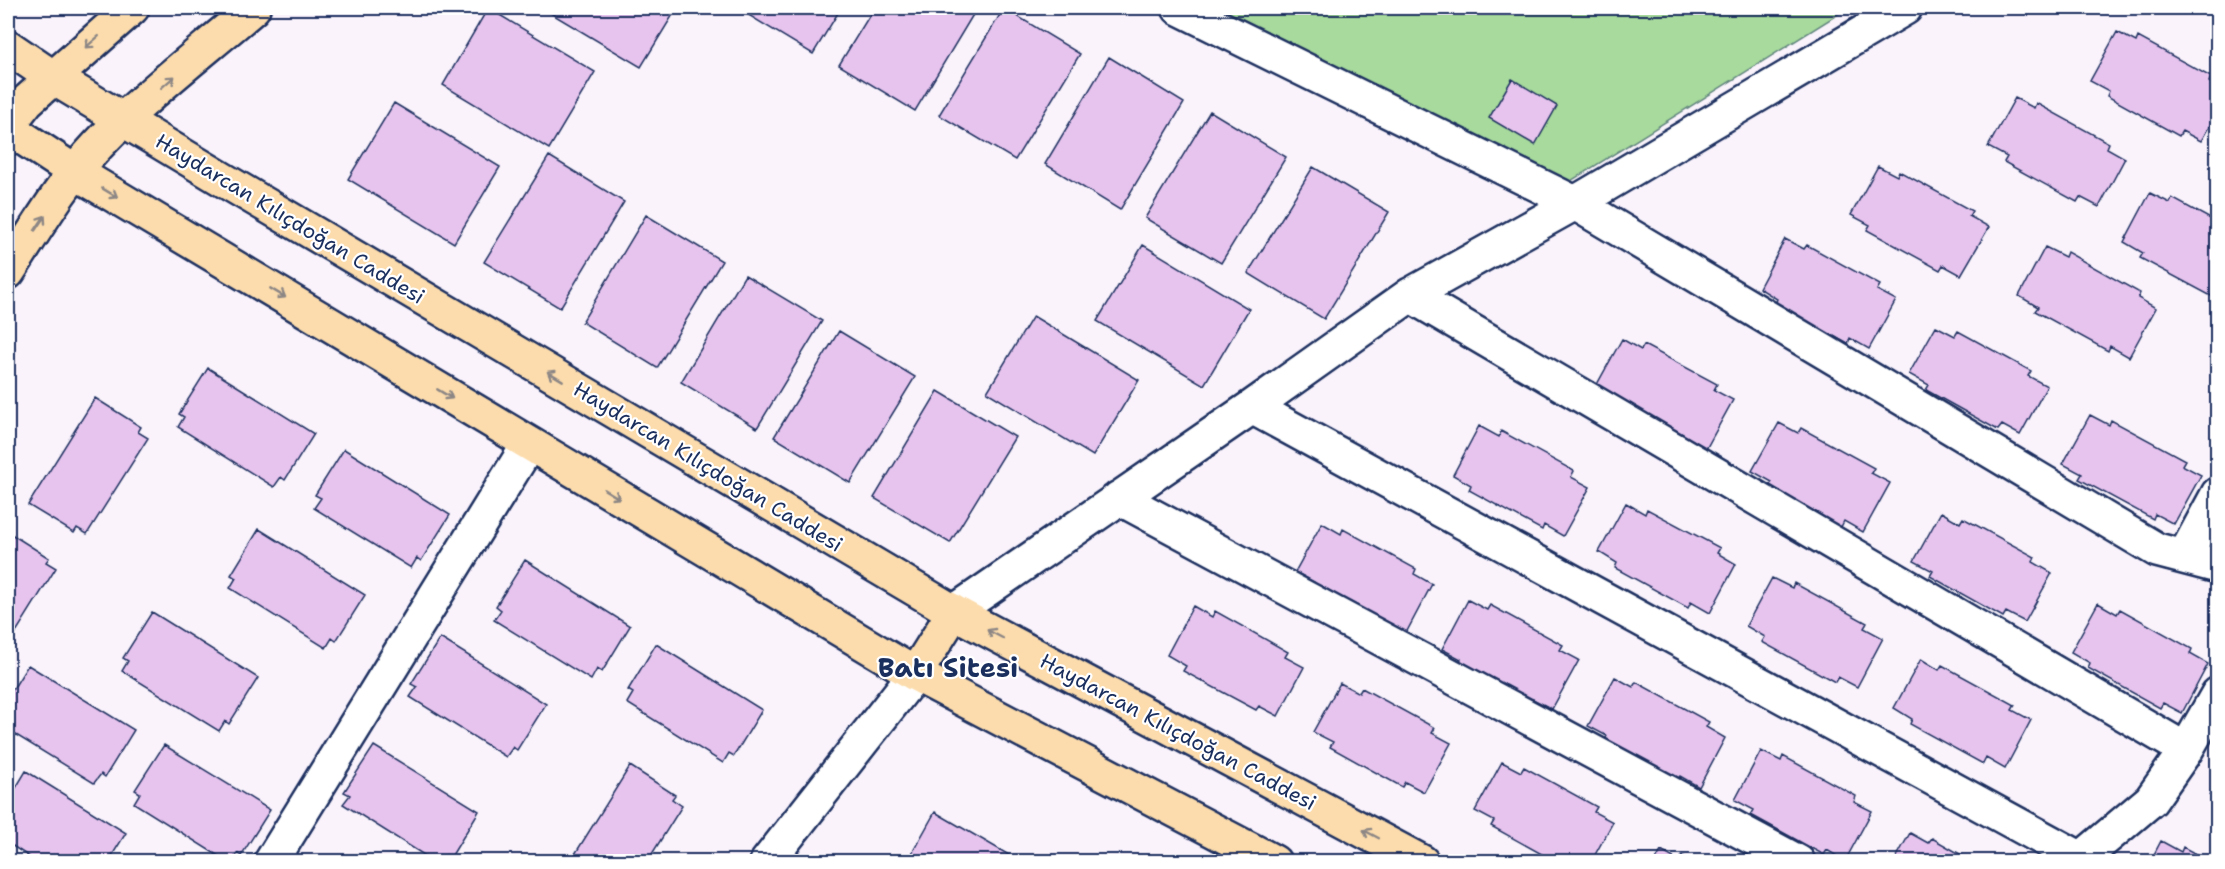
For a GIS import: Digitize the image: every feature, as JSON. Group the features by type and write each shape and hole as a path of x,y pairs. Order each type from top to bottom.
{"main road":[{"path":"132,8 52,77 27,101 8,127 75,171 915,674 1274,861"},
{"path":"8,272 75,171 123,120 253,8"},
{"name":"Haydarcan Kılıçdoğan Caddesi","path":"8,47 123,120 954,612 1422,861"},
{"path":"915,674 954,612"}],"street":[{"path":"1179,8 1575,203 2157,550 2217,566"},
{"path":"954,612 1410,295 1575,203 1905,8"},
{"path":"1410,295 2186,750"},
{"path":"1252,407 2079,860 2151,800 2186,750 2217,694"},
{"path":"271,861 529,444"},
{"path":"2184,557 2217,494"},
{"path":"1119,498 1798,861"},
{"path":"766,861 915,674"}],"green space":[{"path":"1196,8 1848,8 1550,194"}],"building":[{"path":"488,8 595,72 549,149 443,85"},
{"path":"542,8 677,8 641,67"},
{"path":"737,8 841,8 813,54"},
{"path":"874,8 977,8 915,111 839,65"},
{"path":"1004,8 1080,54 1015,160 939,115"},
{"path":"2117,32 2136,42 2138,37 2211,77 2209,82 2218,87 2218,111 2201,141 2182,131 2179,136 2107,96 2109,91 2090,81"},
{"path":"1109,57 1184,103 1120,210 1045,164"},
{"path":"1512,79 1557,106 1535,145 1489,118"},
{"path":"2015,98 2034,108 2036,103 2109,143 2107,148 2125,158 2099,207 2080,197 2077,202 2004,162 2007,157 1988,147"},
{"path":"394,103 500,167 454,243 348,179"},
{"path":"1210,111 1286,157 1221,263 1145,218"},
{"path":"549,156 624,202 560,308 484,262"},
{"path":"1878,166 1897,176 1899,171 1972,211 1969,216 1989,227 1961,275 1943,265 1940,270 1867,230 1870,225 1851,215"},
{"path":"1313,167 1389,212 1324,319 1248,273"},
{"path":"2150,193 2170,203 2172,198 2218,223 2218,293 2216,292 2213,297 2140,258 2143,253 2124,242"},
{"path":"646,215 722,261 657,368 582,322"},
{"path":"1785,239 1804,249 1807,245 1880,285 1877,290 1896,300 1869,349 1850,338 1848,344 1775,304 1777,299 1759,288"},
{"path":"1143,245 1249,309 1204,385 1097,321"},
{"path":"2045,247 2065,257 2067,252 2140,293 2138,298 2156,308 2129,357 2110,346 2108,351 2035,311 2038,307 2019,296"},
{"path":"745,275 822,321 757,428 681,382"},
{"path":"1033,316 1139,380 1093,456 987,392"},
{"path":"1936,326 1955,336 1958,331 2031,371 2028,376 2047,386 2020,435 2002,425 1998,430 1926,390 1929,385 1909,374"},
{"path":"839,331 915,377 850,483 774,437"},
{"path":"1622,339 1641,350 1644,345 1717,384 1714,390 1733,400 1706,449 1595,388"},
{"path":"208,368 314,434 285,480 281,477 274,487 178,427 184,417 179,414"},
{"path":"938,391 1015,437 950,543 874,498"},
{"path":"95,398 141,427 138,432 148,438 87,534 77,528 74,533 28,505"},
{"path":"2090,415 2109,425 2111,420 2185,460 2182,465 2201,475 2174,524 2155,514 2153,519 2079,479 2082,474 2063,464"},
{"path":"1779,423 1798,433 1801,428 1874,468 1871,473 1890,483 1863,532 1844,521 1841,527 1768,487 1772,482 1752,471"},
{"path":"1479,426 1499,437 1501,431 1574,471 1571,477 1590,487 1563,536 1544,525 1542,530 1469,490 1471,485 1453,475"},
{"path":"344,449 450,515 421,561 417,558 411,568 314,508 321,498 315,495"},
{"path":"1626,503 1645,514 1647,509 1720,548 1717,553 1736,564 1710,613 1691,602 1688,608 1615,568 1617,563 1599,552"},
{"path":"1941,512 1960,523 1963,518 2035,557 2033,562 2052,573 2025,622 2006,612 2003,617 1930,576 1933,571 1914,561"},
{"path":"1322,523 1341,534 1343,529 1416,569 1414,574 1432,584 1406,633 1387,622 1384,628 1311,587 1314,582 1295,572"},
{"path":"259,529 365,595 336,641 332,638 326,648 230,588 236,578 231,575"},
{"path":"8,532 49,558 46,562 56,568 8,645"},
{"path":"525,560 630,626 602,672 597,669 591,680 494,620 501,610 496,606"},
{"path":"1772,578 1792,588 1794,583 1867,623 1864,628 1883,638 1857,687 1838,677 1835,682 1762,642 1765,637 1746,626"},
{"path":"1468,600 1487,610 1490,605 1563,645 1560,650 1579,660 1552,709 1533,699 1531,704 1458,664 1461,659 1442,649"},
{"path":"2098,603 2117,614 2120,609 2192,649 2190,654 2208,664 2182,713 2163,703 2160,708 2088,668 2090,663 2071,652"},
{"path":"1193,606 1212,617 1215,611 1288,652 1285,657 1304,667 1278,716 1259,706 1256,710 1183,671 1186,666 1167,655"},
{"path":"152,612 258,678 229,724 225,721 219,731 122,671 128,661 123,658"},
{"path":"440,638 546,704 517,750 513,747 506,757 410,697 417,687 411,684"},
{"path":"656,644 762,710 734,756 729,753 723,763 627,703 633,693 628,690"},
{"path":"1921,659 1939,670 1942,665 2015,705 2012,710 2031,720 2005,769 1986,758 1983,764 1910,724 1912,719 1894,708"},
{"path":"28,665 134,730 105,777 101,774 94,783 8,730 8,697"},
{"path":"1615,677 1633,687 1636,682 1709,722 1706,727 1725,738 1699,787 1680,776 1677,781 1604,741 1607,736 1588,726"},
{"path":"1340,683 1359,693 1362,688 1435,728 1432,733 1451,743 1424,792 1405,782 1402,787 1330,747 1333,742 1313,732"},
{"path":"164,745 270,810 241,856 237,853 232,862 228,862 134,803 140,793 135,790"},
{"path":"374,746 479,811 451,857 446,855 441,862 435,862 343,804 350,795 344,792"},
{"path":"1761,751 1781,761 1783,756 1856,796 1854,802 1872,811 1845,861 1827,850 1824,855 1751,815 1754,810 1735,800"},
{"path":"1502,762 1521,772 1524,767 1597,807 1594,812 1613,822 1591,862 1556,862 1491,826 1494,821 1475,811"},
{"path":"630,766 675,795 672,799 682,806 647,862 570,862"},
{"path":"26,771 126,833 108,862 37,862 8,843 8,801"},
{"path":"2218,779 2218,800 2209,795"},
{"path":"935,812 1021,862 907,862"},
{"path":"1910,833 1928,843 1932,838 1974,862 1894,862"},
{"path":"2161,841 2181,852 2183,847 2211,862 2150,862"},
{"path":"1661,851 1679,861 1682,856 1693,862 1655,862"}],"district":[{"name":"Batı Sitesi","path":"948,668"}]}
